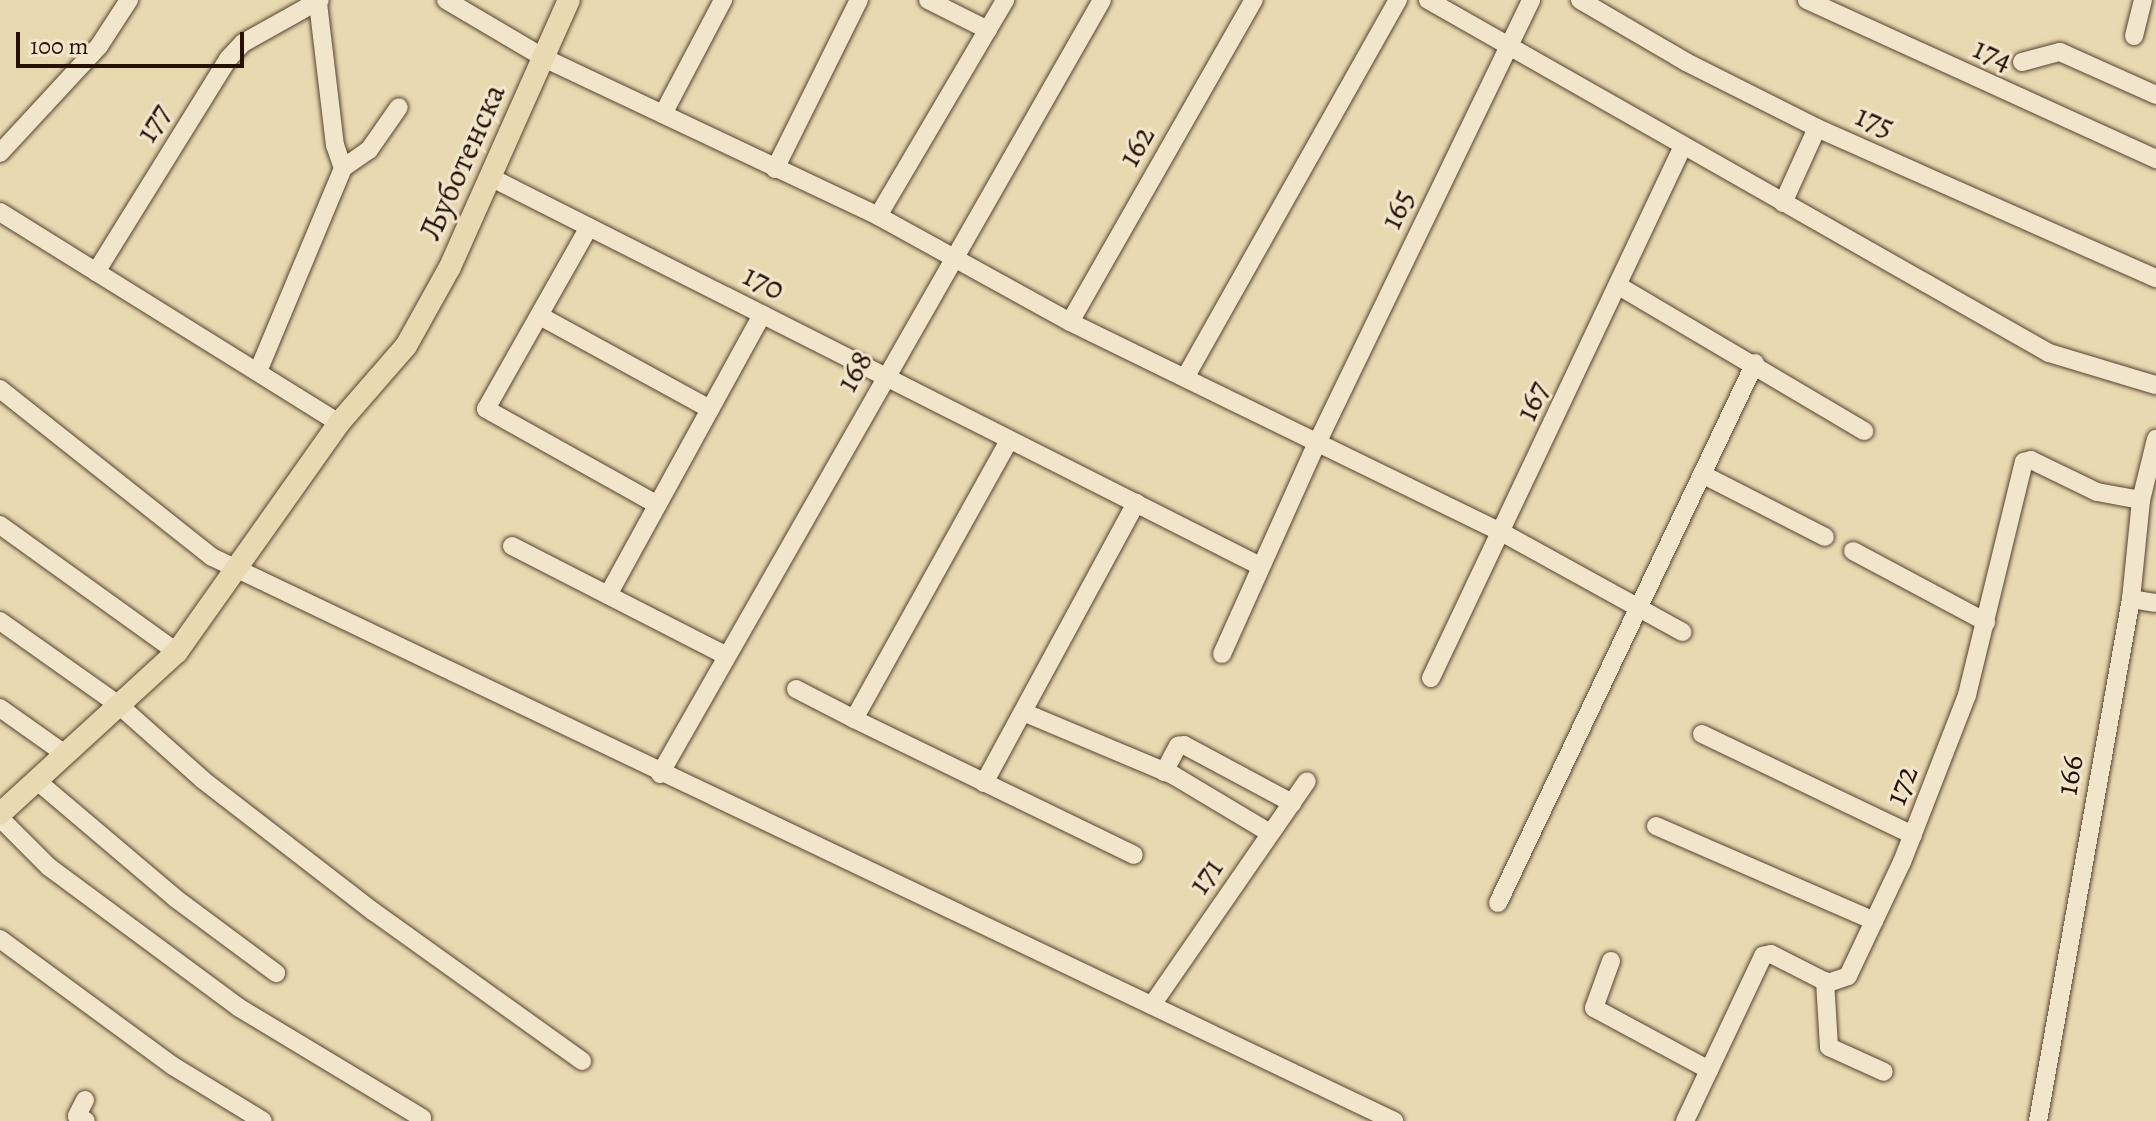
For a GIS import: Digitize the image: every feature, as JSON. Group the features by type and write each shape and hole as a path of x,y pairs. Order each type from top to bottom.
{"main road":[{"name":"Љуботенска","path":"0,816 177,652 241,570 339,423 406,346 492,178 569,0"}],"street":[{"path":"0,153 99,46 129,0"},
{"path":"446,0 544,58 878,216 1070,322 1503,533 1640,606 1682,632"},
{"path":"663,114 723,0"},
{"path":"775,169 859,0"},
{"path":"928,0 988,30"},
{"path":"878,216 1005,0"},
{"name":"168","path":"660,774 725,655 1102,0"},
{"name":"162","path":"1070,322 1254,0"},
{"path":"1186,376 1398,0"},
{"path":"1428,0 2049,353 2156,385"},
{"name":"165","path":"1222,654 1317,443 1531,0"},
{"name":"175","path":"1580,0 1686,62 1817,128 2156,278"},
{"name":"174","path":"1807,0 2156,159"},
{"path":"2134,36 2143,0"},
{"path":"319,1 335,145 343,168"},
{"name":"177","path":"96,272 228,59 243,43 319,1"},
{"path":"2022,62 2060,52 2156,95"},
{"path":"259,369 343,168 369,150 399,107"},
{"path":"1783,203 1817,128"},
{"name":"167","path":"1431,678 1503,533 1683,146"},
{"name":"170","path":"492,178 1260,566"},
{"path":"0,212 259,369 339,423"},
{"path":"589,227 540,316 488,400 489,415 656,504"},
{"path":"1619,286 1755,363 1864,431"},
{"path":"608,595 762,315"},
{"path":"540,316 710,409"},
{"path":"1498,903 1755,363"},
{"path":"0,389 196,547 660,774 1394,1121"},
{"name":"166","path":"2038,1121 2131,599 2141,500 2156,439"},
{"path":"854,719 1009,440"},
{"name":"172","path":"1825,981 1839,982 1848,976 1913,835 1967,695 2024,462 2031,460 2097,492 2141,500"},
{"path":"1702,474 1825,537"},
{"path":"984,783 1136,503"},
{"path":"0,525 177,652"},
{"path":"512,546 725,655"},
{"path":"1853,551 1986,622"},
{"path":"2131,599 2156,603"},
{"path":"0,621 120,706 203,780 374,912 582,1061"},
{"path":"796,689 1134,855"},
{"path":"0,708 65,754"},
{"path":"1023,712 1164,772 1270,833"},
{"path":"1702,734 1913,835"},
{"path":"1164,772 1178,746 1184,745 1292,803"},
{"path":"36,780 151,878 276,973"},
{"name":"171","path":"1152,1005 1307,781"},
{"path":"0,816 49,867 238,1007 422,1118"},
{"path":"1656,826 1874,921"},
{"path":"0,939 173,1066 263,1121"},
{"path":"1686,1121 1763,956 1771,954 1825,981 1829,1047 1884,1072"},
{"path":"1611,961 1594,1008 1709,1070"},
{"path":"85,1100 77,1116 86,1121"}]}
